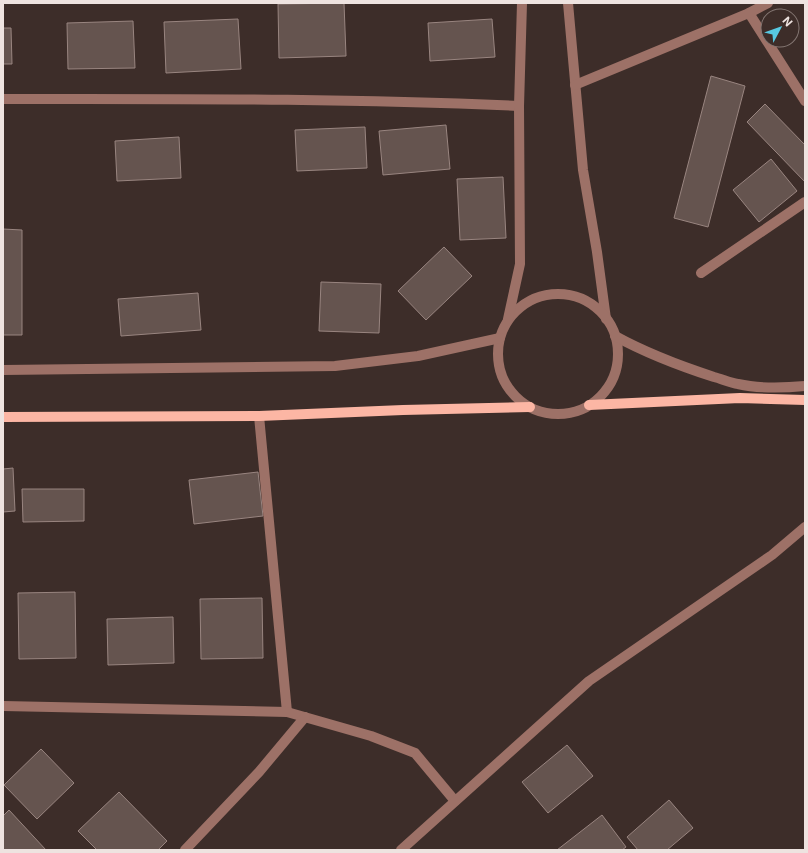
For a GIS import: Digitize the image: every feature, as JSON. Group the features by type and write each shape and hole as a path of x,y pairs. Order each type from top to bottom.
{"main road":[{"path":"589,406 740,398 805,400"},
{"path":"3,417 259,416 402,410 530,407"}],"street":[{"path":"508,319 522,306 538,297 557,294 576,297 593,305 606,319 615,336 618,354 614,374 604,392 589,406 570,413 550,414 530,407 514,395 503,378 498,358 500,338 508,319 520,264 519,106 522,3"},
{"path":"568,3 583,170 597,252 606,319"},
{"path":"575,85 749,13 768,3"},
{"path":"749,13 805,101"},
{"path":"3,99 246,98 463,103 519,106"},
{"path":"701,273 805,202"},
{"path":"615,336 637,348 661,358 738,384 776,388 805,386"},
{"path":"3,370 335,366 418,356 500,338"},
{"path":"259,416 287,712"},
{"path":"401,850 589,681 772,555 805,527"},
{"path":"3,706 287,712 371,736 415,753 455,801"},
{"path":"185,850 259,772 305,717"}],"building":[{"path":"344,3 346,56 279,58 278,4"},
{"path":"238,19 241,69 166,73 164,22"},
{"path":"492,19 495,57 430,61 428,23"},
{"path":"133,21 135,68 68,69 67,23"},
{"path":"3,28 11,28 12,64 3,64"},
{"path":"711,76 745,86 708,227 674,218"},
{"path":"765,104 805,145 805,182 747,122"},
{"path":"446,125 450,169 383,175 379,131"},
{"path":"365,127 367,168 297,171 295,130"},
{"path":"179,137 181,178 117,181 115,141"},
{"path":"771,159 797,191 759,222 733,190"},
{"path":"503,177 506,238 460,240 457,179"},
{"path":"3,229 22,230 22,335 3,335"},
{"path":"444,247 472,276 426,320 398,291"},
{"path":"321,282 381,284 379,333 319,331"},
{"path":"198,293 201,330 121,336 118,299"},
{"path":"13,468 15,511 3,512 3,469"},
{"path":"258,472 263,516 194,524 189,480"},
{"path":"22,489 84,489 84,521 23,522"},
{"path":"75,592 76,658 19,659 18,593"},
{"path":"262,598 263,658 201,659 200,599"},
{"path":"173,617 174,663 108,665 107,619"},
{"path":"567,745 593,776 548,813 522,782"},
{"path":"41,749 74,783 37,819 4,785"},
{"path":"119,792 167,841 158,850 97,850 78,831"},
{"path":"669,800 693,828 667,850 638,850 627,837"},
{"path":"9,810 46,850 3,850 3,816"},
{"path":"602,815 626,847 622,850 557,850"}]}
